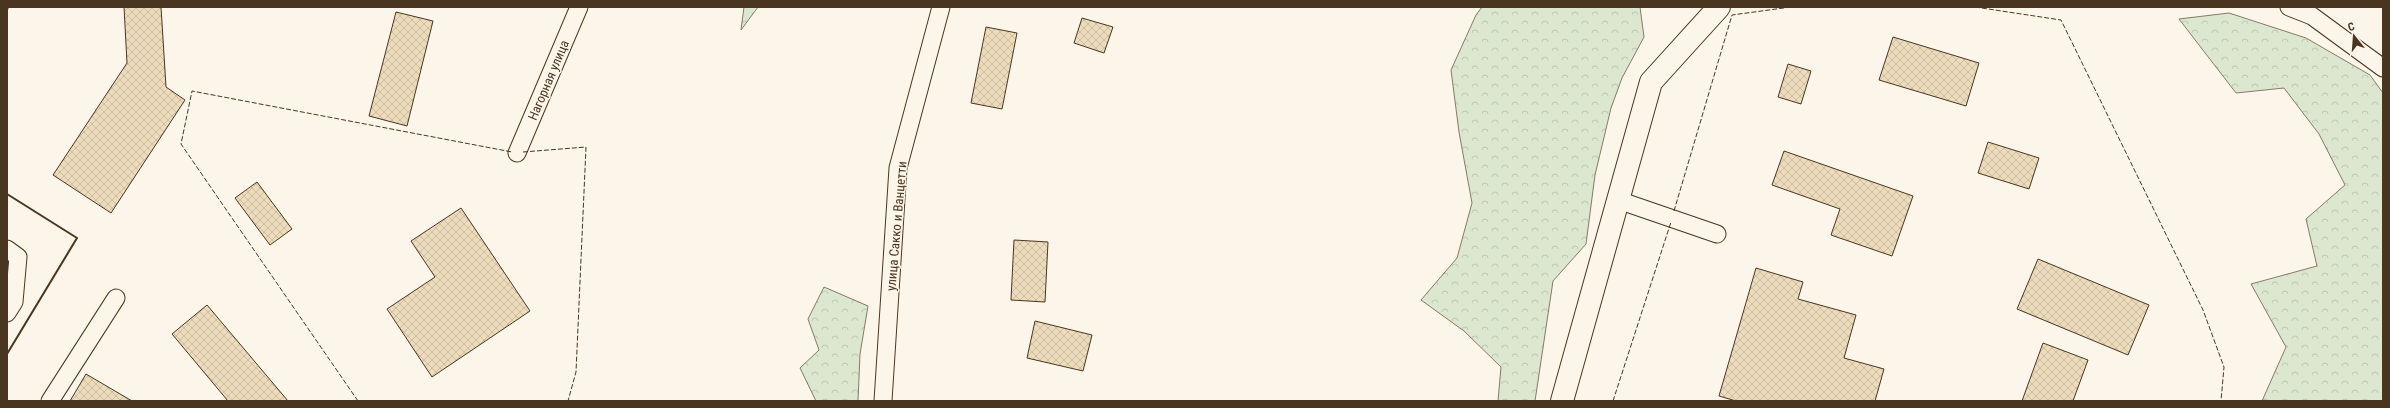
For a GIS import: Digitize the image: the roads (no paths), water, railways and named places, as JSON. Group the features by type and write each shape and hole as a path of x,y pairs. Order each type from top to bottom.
{"street":[{"path":"1562,401 1651,82 1719,7"}],"lane":[{"name":"Нагорная улица","path":"517,153 579,7"},
{"name":"улица Сакко и Ванцетти","path":"882,401 898,168 941,7"},
{"path":"2289,7 2312,16 2383,68"},
{"path":"1618,200 1717,234"},
{"path":"7,249 18,257 14,302 7,314"},
{"path":"50,401 116,298"}]}
